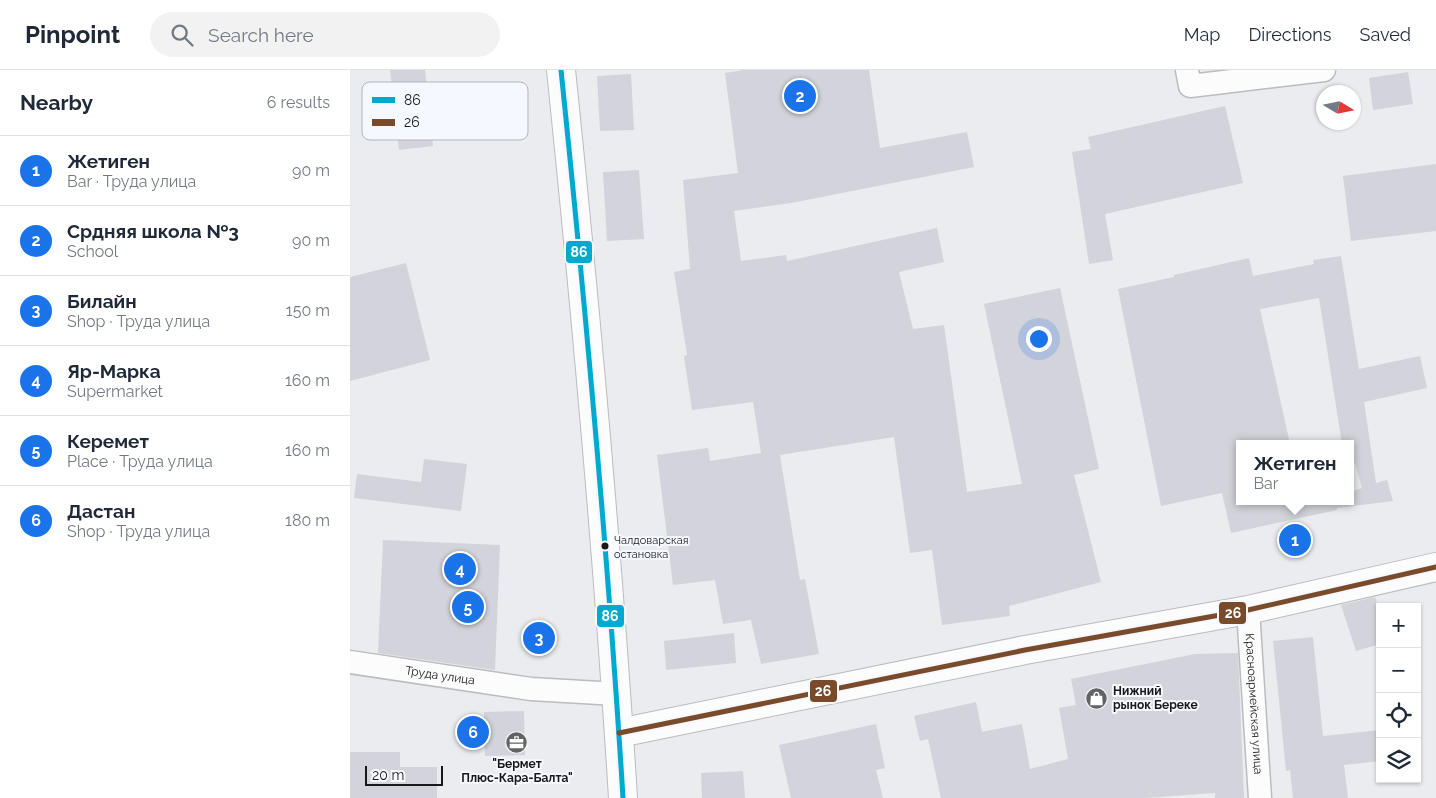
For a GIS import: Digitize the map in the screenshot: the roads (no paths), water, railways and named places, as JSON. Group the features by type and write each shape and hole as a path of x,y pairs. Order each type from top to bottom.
{"main road":[{"path":"561,70 576,214 617,694 623,798"},
{"path":"619,733 1025,650 1248,610 1436,567"}],"street":[{"path":"1187,70 1190,86 1324,70"},
{"name":"Красноармейская улица","path":"1248,610 1260,798"},
{"name":"Труда улица","path":"350,662 531,689 617,694"}],"place":[{"name":"Срдняя школа №3","path":"800,96"},
{"name":"Жетиген","path":"1295,540"},
{"name":"Чалдоварская остановка","path":"605,546"},
{"name":"Яр-Марка","path":"460,569"},
{"name":"Керемет","path":"468,607"},
{"name":"Билайн","path":"539,638"},
{"name":"Нижний рынок Береке","path":"1097,698"},
{"name":"Дастан","path":"473,732"},
{"name":"\"Бермет Плюс-Кара-Балта\"","path":"517,743"}]}
